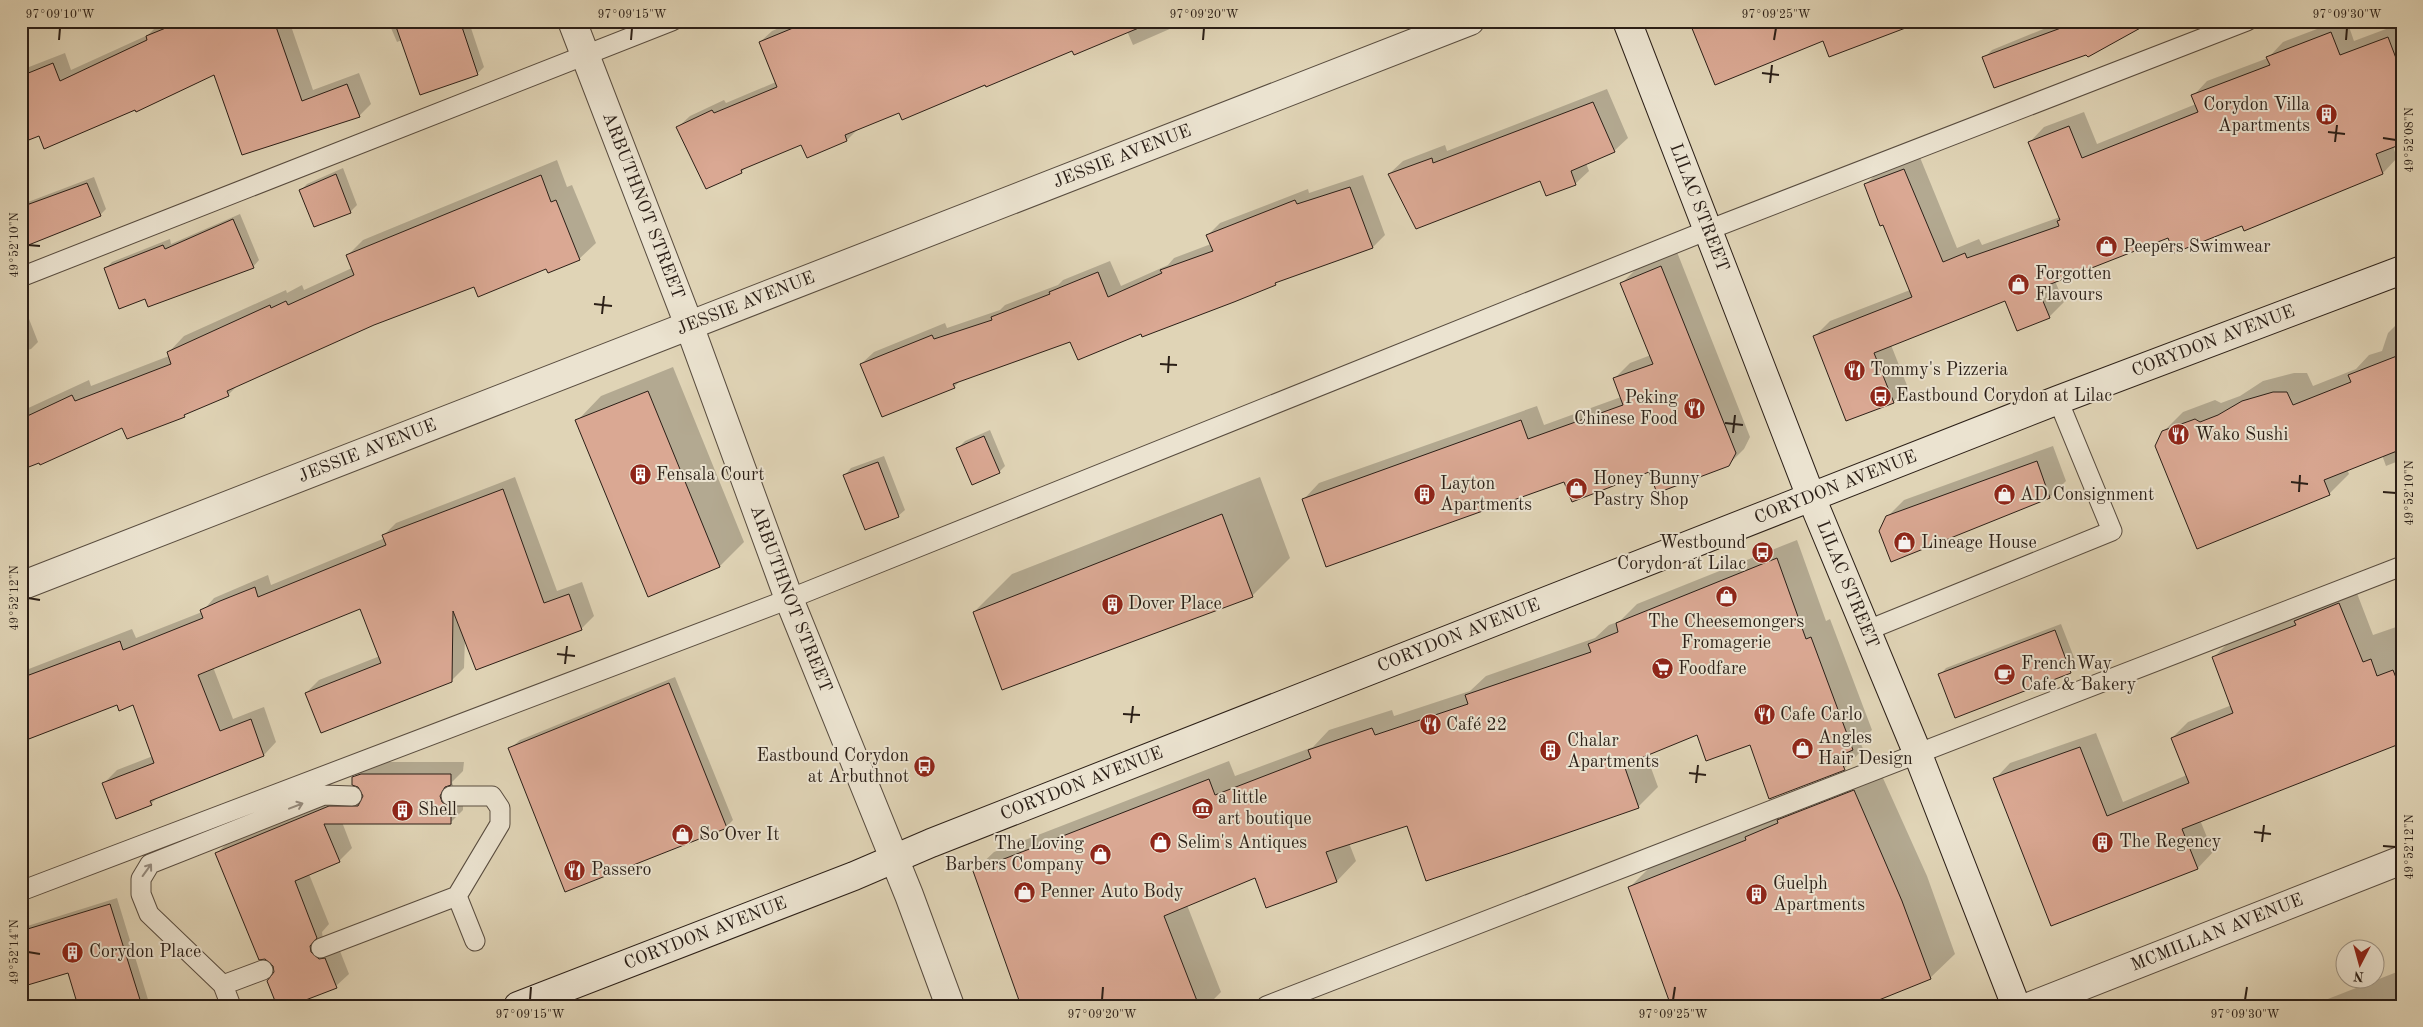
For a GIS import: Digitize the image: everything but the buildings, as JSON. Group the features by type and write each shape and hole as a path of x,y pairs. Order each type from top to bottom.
{"street":[{"name":"ARBUTHNOT STREET","path":"572,21 689,325 789,599 894,859 950,1006"},
{"name":"JESSIE AVENUE","path":"21,586 1470,21"},
{"name":"LILAC STREET","path":"1628,21 1810,497 1868,630 1918,752 2016,1006"},
{"name":"CORYDON AVENUE","path":"518,1006 846,879 2058,400 2402,270"},
{"name":"MCMILLAN AVENUE","path":"2031,1006 2402,860"}],"lane":[{"path":"21,277 672,21"},
{"path":"21,891 789,599 1708,230 2247,21"},
{"path":"1868,630 2112,531 2058,400"},
{"path":"1266,1006 2402,566"},
{"path":"231,1006 223,984 149,914 140,894 141,879 150,864 324,795 352,796"},
{"path":"321,948 457,896 500,824 500,808 492,796 451,796"},
{"path":"457,896 475,941"},
{"path":"223,984 263,970"}],"place":[{"name":"Corydon Villa Apartments","path":"2326,115"},
{"name":"Peepers Swimwear","path":"2107,247"},
{"name":"Forgotten Flavours","path":"2019,284"},
{"name":"Tommy's Pizzeria","path":"1854,370"},
{"name":"Eastbound Corydon at Lilac","path":"1880,396"},
{"name":"Peking Chinese Food","path":"1694,408"},
{"name":"Wako Sushi","path":"2179,435"},
{"name":"Fensala Court","path":"640,475"},
{"name":"Honey Bunny Pastry Shop","path":"1577,489"},
{"name":"Layton Apartments","path":"1424,494"},
{"name":"AD Consignment","path":"2004,495"},
{"name":"Lineage House","path":"1905,543"},
{"name":"Westbound Corydon at Lilac","path":"1762,553"},
{"name":"The Cheesemongers Fromagerie","path":"1726,597"},
{"name":"Dover Place","path":"1112,604"},
{"name":"Foodfare","path":"1662,669"},
{"name":"FrenchWay Cafe & Bakery","path":"2005,674"},
{"name":"Cafe Carlo","path":"1764,715"},
{"name":"Café 22","path":"1430,725"},
{"name":"Angles Hair Design","path":"1802,748"},
{"name":"Chalar Apartments","path":"1551,751"},
{"name":"Eastbound Corydon at Arbuthnot","path":"925,766"},
{"name":"a little art boutique","path":"1202,808"},
{"name":"Shell","path":"402,810"},
{"name":"So Over It","path":"683,835"},
{"name":"The Regency","path":"2103,842"},
{"name":"Selim's Antiques","path":"1161,843"},
{"name":"The Loving Barbers Company","path":"1100,854"},
{"name":"Passero","path":"575,870"},
{"name":"Penner Auto Body","path":"1024,892"},
{"name":"Guelph Apartments","path":"1757,894"},
{"name":"Corydon Place","path":"73,952"}]}
